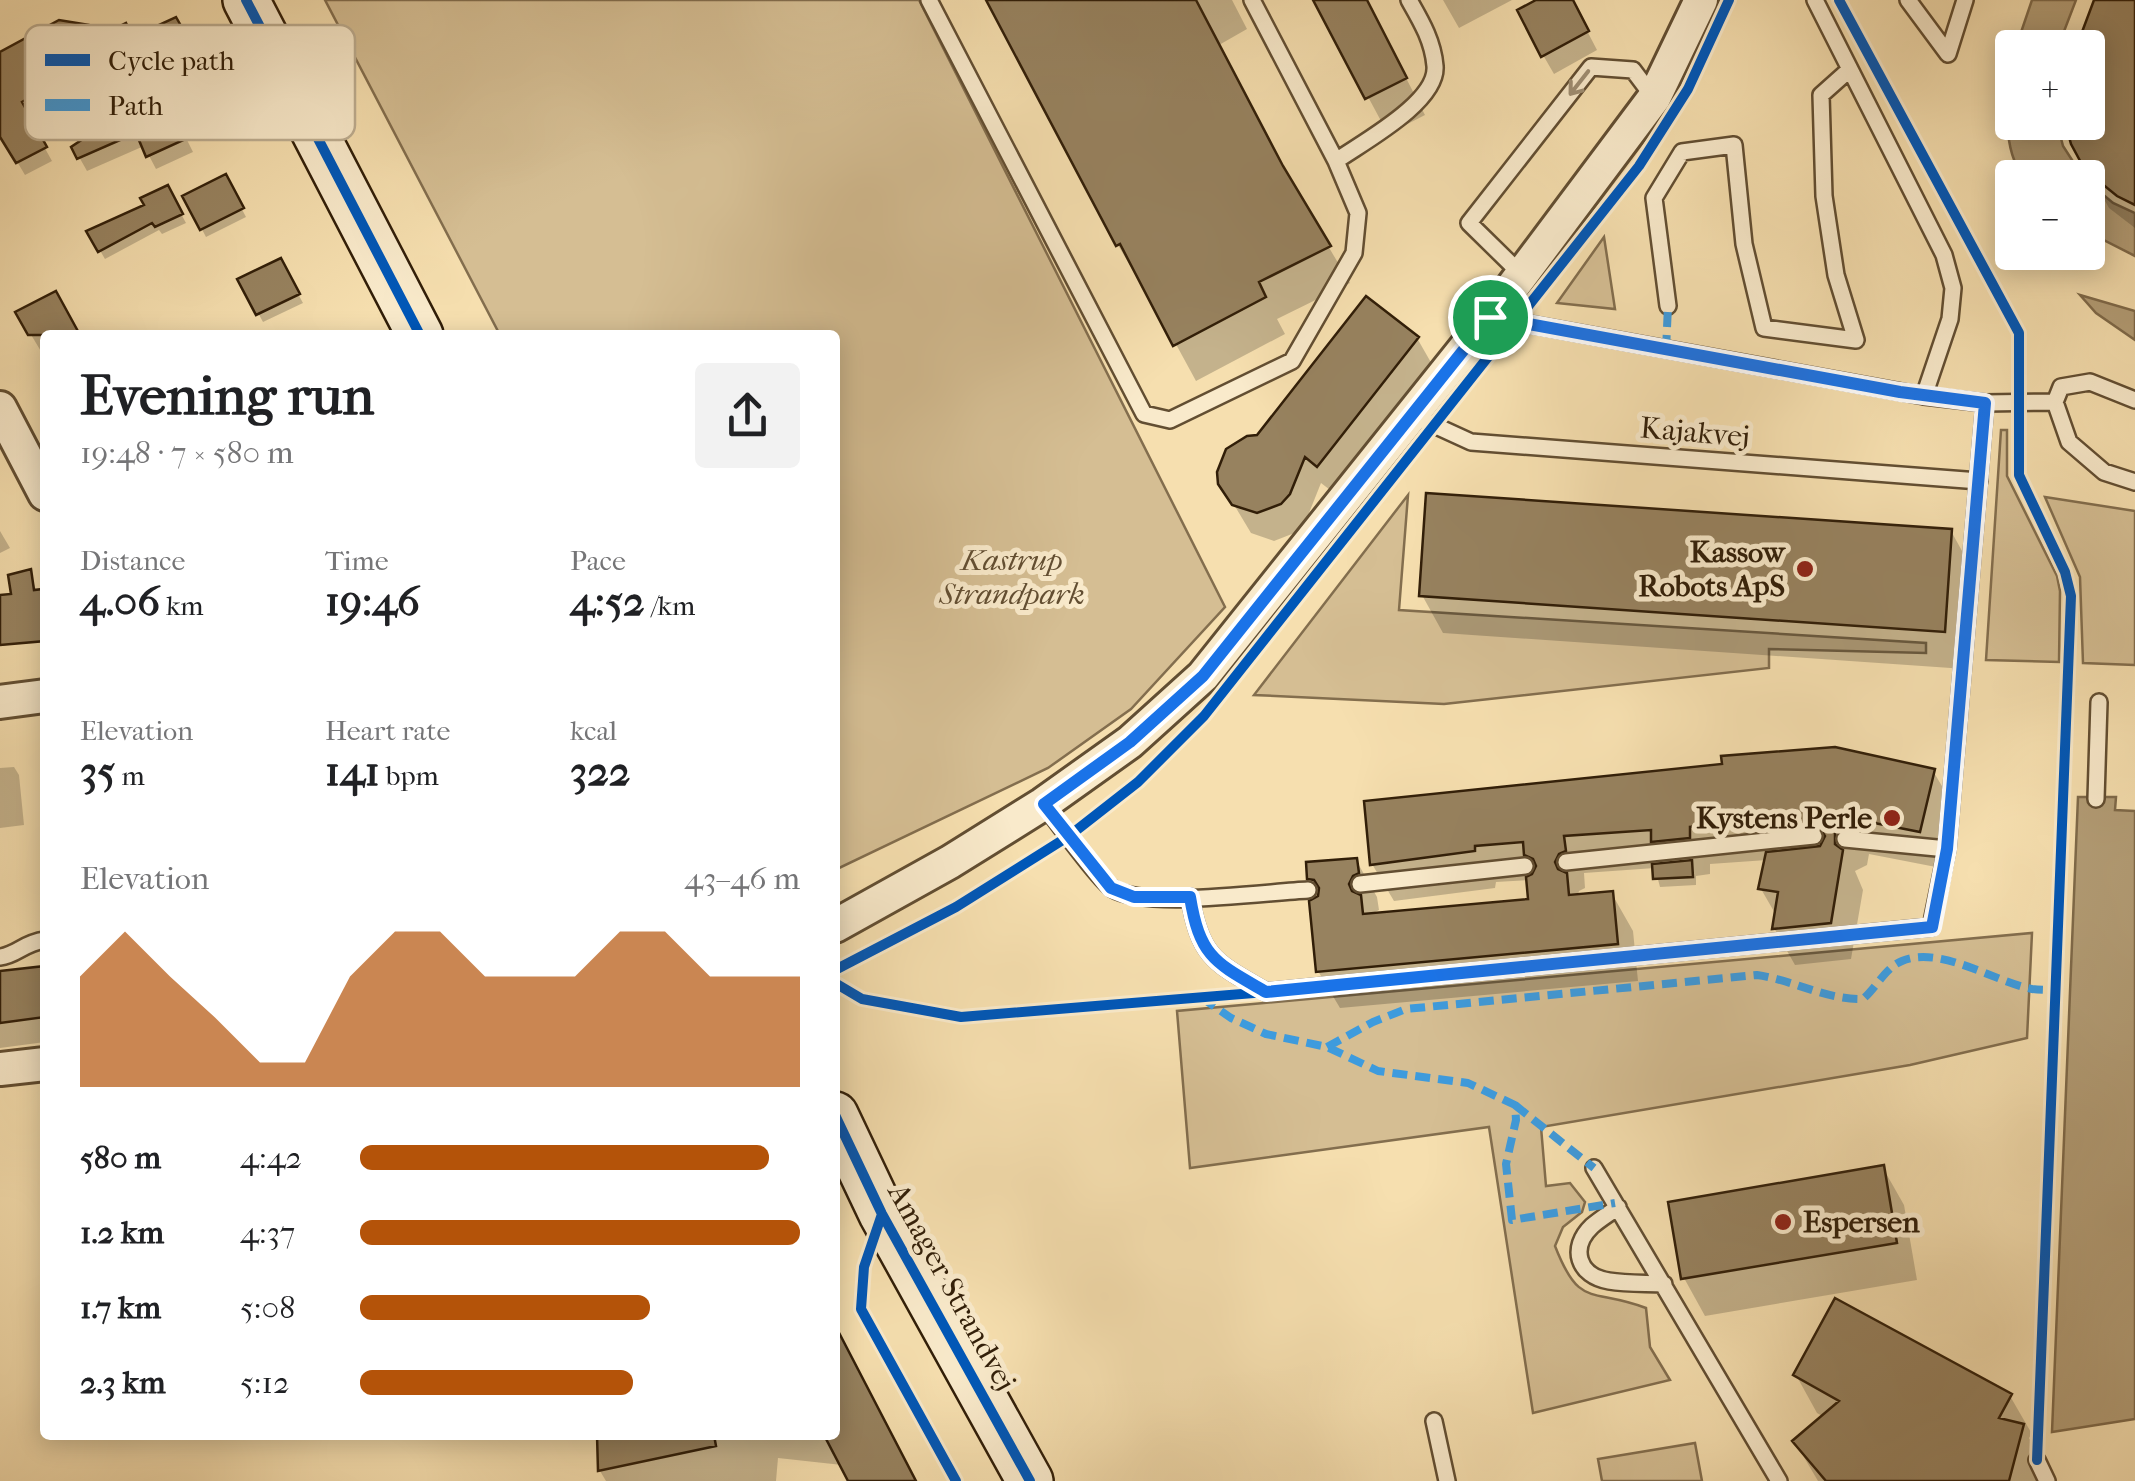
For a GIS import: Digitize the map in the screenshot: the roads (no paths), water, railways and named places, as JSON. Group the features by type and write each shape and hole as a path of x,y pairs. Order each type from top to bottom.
{"street":[{"path":"246,0 259,25"},
{"path":"840,923 1044,804 1130,742 1203,676 1490,317 1654,98 1700,0"},
{"path":"319,140 417,330"},
{"path":"0,408 40,484"},
{"path":"0,702 40,697"},
{"path":"0,1069 40,1065"},
{"name":"Amager Strandvej","path":"840,1126 882,1214 1024,1479"}],"lane":[{"path":"929,0 1144,414 1170,420 1292,361 1354,254 1358,213 1336,161 1252,0"},
{"path":"1336,161 1420,102 1436,70 1429,36 1409,0"},
{"path":"1815,0 1944,255 1954,288 1950,318 1924,396"},
{"path":"1908,0 1948,54 1965,0"},
{"path":"1521,274 1469,223 1591,67 1633,70 1654,98"},
{"path":"1668,306 1654,198 1682,152 1734,146 1744,244 1764,328 1856,340 1836,275 1824,196 1821,95 1849,70"},
{"path":"1490,317 1924,396 1985,403 2056,402"},
{"path":"2135,400 2090,382 2061,387 2056,402 2069,442 2104,472 2135,482"},
{"path":"1190,897 1203,948 1228,970 1266,992 1932,927 1947,849 1985,403"},
{"name":"Kajakvej","path":"1412,415 1470,442 1979,481"},
{"path":"2096,799 2099,702"},
{"path":"1044,804 1111,888 1134,897 1308,890"},
{"path":"1566,862 1814,836"},
{"path":"1845,840 1947,849"},
{"path":"1360,884 1525,866"},
{"path":"0,957 9,956 26,942 40,941"},
{"path":"1594,1168 1779,1481"},
{"path":"1618,1208 1590,1227 1578,1245 1580,1265 1589,1275 1608,1281 1664,1284"},
{"path":"1434,1421 1447,1481"},
{"path":"2037,1460 2047,1481"}],"place":[{"name":"Kassow Robots ApS","path":"1805,569"},
{"name":"Kystens Perle","path":"1892,818"},
{"name":"Espersen","path":"1783,1222"}],"park label":[{"name":"Kastrup Strandpark","path":"1012,577"}]}
